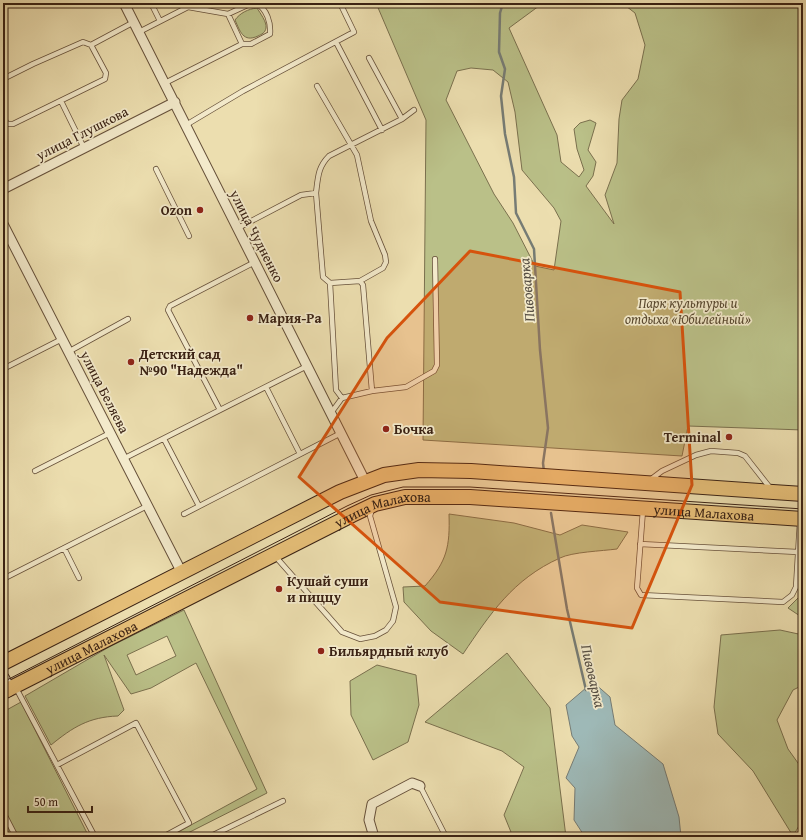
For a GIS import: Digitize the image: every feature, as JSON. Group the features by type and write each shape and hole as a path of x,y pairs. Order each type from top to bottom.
{"main road":[{"name":"улица Малахова","path":"3,663 365,481 399,471 471,471 803,494"},
{"name":"улица Малахова","path":"7,687 375,504 405,497 442,496 801,519"}],"street":[{"name":"улица Чудненко","path":"124,3 365,481"},
{"name":"улица Глушкова","path":"3,189 175,102"},
{"name":"улица Беляева","path":"3,224 182,573"},
{"path":"372,836 369,820 372,804 412,783 420,786"}],"lane":[{"path":"151,3 160,21"},
{"path":"139,32 189,5 228,14 252,3"},
{"path":"165,84 242,44 251,44 270,34 271,24 262,6 256,3"},
{"path":"186,125 243,91 354,32 340,3"},
{"path":"228,14 242,44"},
{"path":"91,45 134,22"},
{"path":"3,79 83,42 91,45 106,73 105,79 13,124 7,124 3,116"},
{"path":"336,42 382,130"},
{"path":"370,58 402,119"},
{"path":"317,86 351,145 357,155 371,221 385,255 386,262 383,268 360,281 330,283 323,278 316,192 318,172 321,164 329,156 351,145 382,130 402,119 414,110"},
{"path":"61,101 84,148"},
{"path":"156,169 189,236"},
{"path":"238,228 301,196 316,192"},
{"path":"331,413 342,398 372,391 406,387 434,371 437,365 434,259"},
{"path":"220,410 168,310 170,306 255,262"},
{"path":"360,281 363,285 372,391"},
{"path":"330,283 336,390 342,398"},
{"path":"68,352 128,319"},
{"path":"3,369 62,339"},
{"path":"123,459 307,366"},
{"path":"266,387 300,454"},
{"path":"35,471 110,433"},
{"path":"184,514 341,433"},
{"path":"164,439 199,506"},
{"path":"646,483 662,471 696,455 711,451 738,453 745,456 773,492"},
{"path":"274,555 342,632 360,639 375,636 386,630 393,621 396,607 370,516 375,504"},
{"path":"3,579 147,506"},
{"path":"643,508 636,588 641,595 783,602 792,595 796,587 801,519"},
{"path":"640,544 798,552"},
{"path":"64,548 79,578"},
{"path":"7,687 57,766 96,837"},
{"path":"57,766 136,723 189,823 163,837"},
{"path":"420,786 446,837"},
{"path":"209,837 283,801"},
{"path":"3,812 16,837"}],"highlighted area":[{"path":"470,251 680,292 692,485 632,628 440,602 299,477 387,338"}],"green space":[{"name":"Парк культуры и отдыха «Юбилейный»","path":"376,3 543,3 509,28 557,135 561,162 579,177 584,170 577,149 574,129 580,123 590,120 596,123 588,150 596,162 593,176 586,186 614,224 605,195 617,163 619,119 622,100 638,79 645,45 635,13 622,3 803,3 803,430 688,426 682,456 423,440 426,120","holes":["471,68 493,70 508,82 515,112 522,170 554,208 561,221 554,270 535,266 513,223 494,194 446,100 457,71"]},
{"path":"257,8 264,20 266,30 253,38 245,37 235,20 244,12"},
{"path":"449,514 514,523 560,535 582,525 628,532 617,549 565,556 529,576 504,599 493,612 463,654 431,631 404,602 403,587 425,586 443,561 448,545"},
{"path":"803,593 803,618 788,608"},
{"path":"184,610 267,793 180,837 169,837 257,789 196,663 151,688 131,694 104,655 124,710 118,716 98,718 82,724 51,745 25,696 109,647","holes":["167,636 176,656 136,675 127,655"]},
{"path":"780,630 803,635 803,685 793,690 777,720 788,749 803,770 803,819 793,836 753,771 718,734 714,707 721,635"},
{"path":"507,653 550,708 566,837 513,837 504,815 524,767 502,751 425,722"},
{"path":"377,665 416,675 419,705 408,742 373,760 351,715 350,681"},
{"path":"21,702 89,837 3,837 3,712"}],"water":[{"path":"593,682 610,697 615,725 663,764 679,817 681,837 585,837 574,820 575,788 566,778 579,747 572,736 566,705"}],"waterway":[{"name":"Пивоварка","path":"503,3 500,13 499,52 505,69 501,96 505,134 514,177 516,213 534,249 540,350 548,428 543,463 544,472"},
{"name":"Пивоварка","path":"551,513 567,609 586,690"}],"tram line":[{"path":"3,682 347,506 371,495 403,487 470,487 803,509"}],"place":[{"name":"Ozon","path":"200,210"},
{"name":"Мария-Ра","path":"250,318"},
{"name":"Детский сад №90 \"Надежда\"","path":"131,362"},
{"name":"Бочка","path":"386,429"},
{"name":"Terminal","path":"729,437"},
{"name":"Кушай суши и пиццу","path":"279,589"},
{"name":"Бильярдный клуб","path":"321,651"}]}
